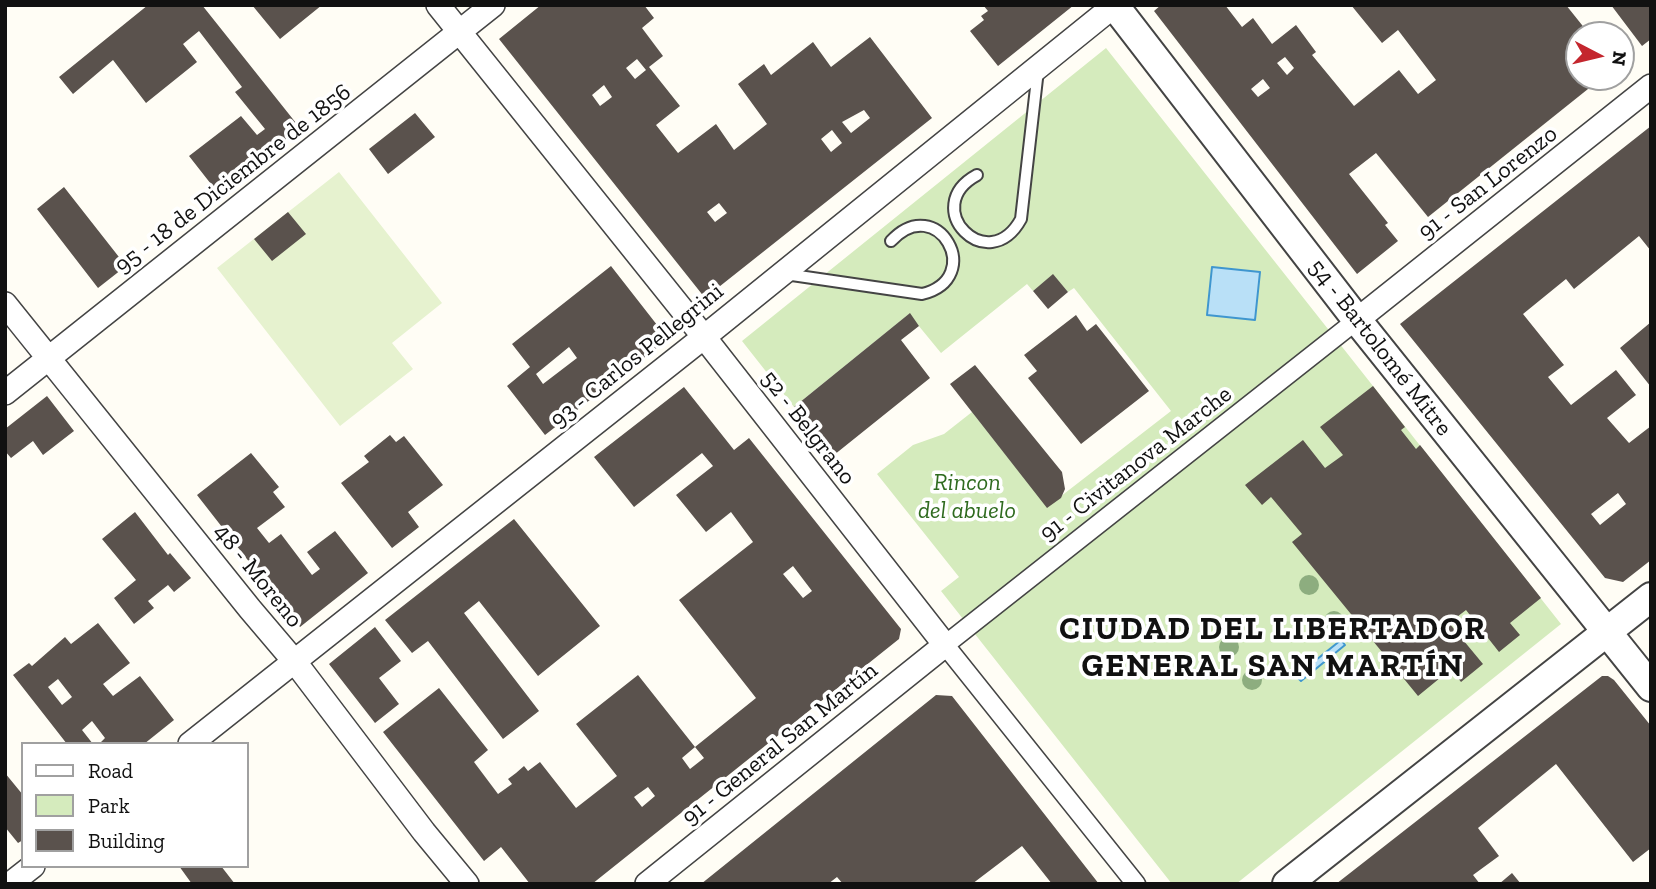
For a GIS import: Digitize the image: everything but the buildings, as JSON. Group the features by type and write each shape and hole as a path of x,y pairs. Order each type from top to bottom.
{"street":[{"name":"52 - Belgrano","path":"438,5 1136,884"},
{"name":"95 - 18 de Diciembre de 1856","path":"5,393 493,5"},
{"name":"93 - Carlos Pellegrini","path":"193,742 704,337 1114,5"},
{"name":"54 - Bartolomé Mitre","path":"1114,5 1357,320 1651,687"},
{"name":"91 - San Lorenzo","path":"1357,320 1651,86"},
{"name":"48 - Moreno","path":"5,304 250,610 295,662 424,832 467,884"},
{"name":"91 - Civitanova Marche","path":"945,645 1357,320"},
{"path":"1287,884 1651,597"},
{"name":"91 - General San Martín","path":"647,884 945,645"},
{"path":"10,884 30,868"}],"lane":[{"path":"976,175 959,189 954,210 957,222 963,232 973,239 996,242 1015,229 1021,219 1038,67"},
{"path":"782,274 922,294 933,292 949,277 953,254 942,234 920,225 898,233 891,241"}],"green space":[{"name":"Rincon del abuelo","path":"1106,48 1561,624 1236,884 1172,884 941,591 959,577 877,474 913,445 944,434 972,412 1047,507 1171,411 1074,288 1068,292 1053,275 1033,291 1027,284 941,353 909,314 794,407 742,341"},
{"path":"339,172 442,303 392,343 413,369 340,426 217,268"}],"water":[{"path":"1212,267 1260,272 1255,320 1207,315"},
{"path":"1341,640 1345,645 1301,681 1296,676"}],"district":[{"name":"CIUDAD DEL LIBERTADOR GENERAL SAN MARTÍN","path":"1273,648"}]}
